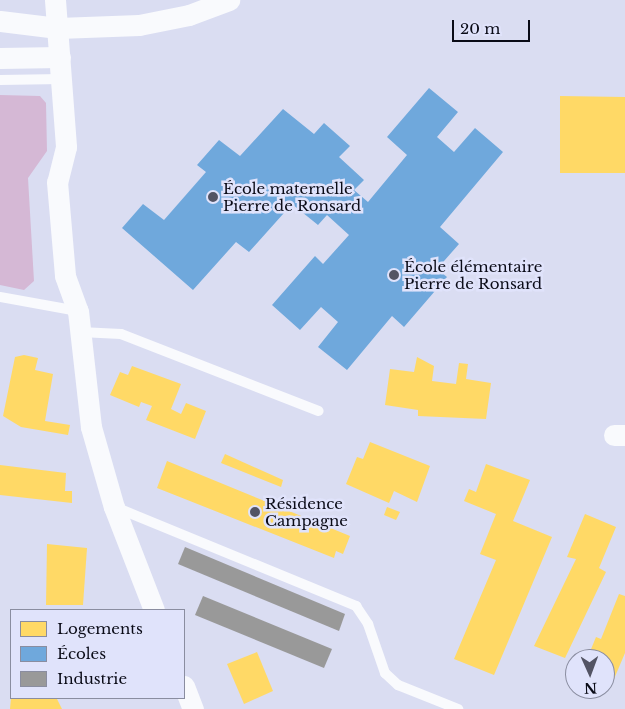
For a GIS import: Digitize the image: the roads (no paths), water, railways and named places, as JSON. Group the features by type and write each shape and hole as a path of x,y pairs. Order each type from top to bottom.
{"street":[{"path":"56,0 66,146 57,182 66,276 79,321 91,427 114,507 154,609"},
{"path":"0,21 58,28 148,23 229,0"},
{"path":"0,58 60,56"},
{"path":"185,689 193,709"}],"lane":[{"path":"0,80 62,79"},
{"path":"0,297 121,334 319,411"},
{"path":"114,507 356,606 368,624 385,673 398,685 458,709"}],"place":[{"name":"École maternelle Pierre de Ronsard","path":"213,197"},
{"name":"École élémentaire Pierre de Ronsard","path":"394,275"},
{"name":"Résidence Campagne","path":"255,512"}]}
